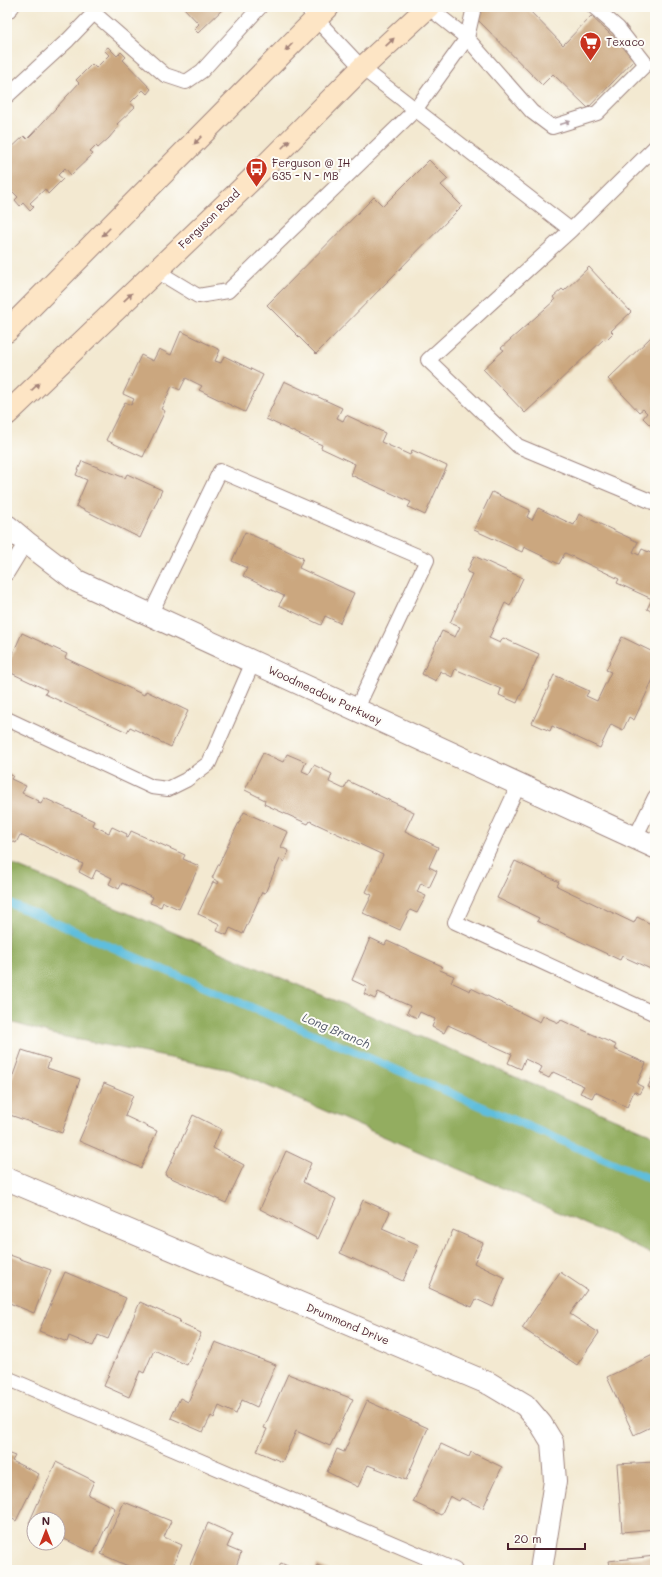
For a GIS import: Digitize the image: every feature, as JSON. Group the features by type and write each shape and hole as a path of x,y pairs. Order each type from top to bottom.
{"main road":[{"name":"Ferguson Road","path":"7,414 155,270 249,182 362,68 428,7"},
{"path":"7,331 317,11"}],"street":[{"name":"Woodmeadow Parkway","path":"7,526 77,581 655,847"},
{"name":"Drummond Drive","path":"7,1179 490,1384 525,1405 541,1424 552,1442 555,1480 541,1570"}],"lane":[{"path":"7,12 12,7"},
{"path":"7,96 68,40 94,10 165,75 186,82 202,71 260,7"},
{"path":"428,7 467,38 532,112 552,127 597,112 646,64 618,28 594,7"},
{"path":"155,270 198,296 228,290 415,110 467,38 474,7"},
{"path":"317,11 362,68 571,230"},
{"path":"655,147 571,230 428,360 518,446 655,503"},
{"path":"150,615 220,471 427,560 356,710"},
{"path":"7,573 26,542"},
{"path":"7,719 152,787 168,789 186,780 208,763 253,662"},
{"path":"519,784 455,922 655,1014"},
{"path":"635,838 655,797"},
{"path":"7,1378 456,1570"}],"green space":[{"path":"7,862 655,1136 655,1256 631,1244 231,1070 55,1035 7,1021"}],"building":[{"path":"183,7 225,7 198,33 194,29 199,24"},
{"path":"483,7 526,7 563,45 591,16 636,58 588,108 553,74 542,85 474,16"},
{"path":"108,47 117,56 121,52 126,57 123,60 151,89 147,94 143,90 130,103 135,107 117,124 119,126 109,138 98,148 96,146 90,152 93,154 71,175 65,168 58,175 63,179 48,194 45,189 30,203 34,207 30,211 23,203 20,206 15,200 18,197 7,186 7,158 10,155 7,152 24,136 27,139 32,134 79,83 76,80 92,64 96,68 109,55 104,50"},
{"path":"429,160 448,179 441,185 462,206 316,354 267,305 374,197 383,206"},
{"path":"589,267 631,312 611,331 613,333 606,340 604,339 525,413 483,369 504,350 501,348 555,300 553,297 562,289 564,291"},
{"path":"181,331 220,350 215,361 221,363 224,356 263,375 245,412 199,390 202,386 186,378 180,390 172,386 161,409 165,411 143,457 106,440 125,402 131,405 134,399 123,394 141,355 153,361 159,349 171,355"},
{"path":"653,335 655,337 655,430 643,418 647,413 643,409 639,412 608,379"},
{"path":"284,381 342,408 337,418 343,421 346,415 385,433 381,442 410,455 412,450 447,466 425,515 408,507 411,502 351,475 355,464 321,448 322,445 266,419"},
{"path":"82,461 125,478 127,474 162,490 140,538 76,506 87,480 76,475"},
{"path":"492,492 530,510 527,517 532,520 538,508 574,525 579,514 638,542 633,552 639,555 642,549 655,555 655,613 647,609 652,599 617,583 619,579 565,553 559,564 524,547 522,552 474,530"},
{"path":"245,532 303,558 299,568 354,593 340,623 325,616 321,625 279,605 284,596 243,576 247,568 232,561"},
{"path":"474,556 523,578 510,606 505,603 489,638 500,643 503,638 539,654 517,703 499,695 501,689 455,669 452,677 440,671 436,681 422,674 442,631 455,637 460,627 450,623 472,574 467,572"},
{"path":"22,633 67,654 65,658 144,695 146,691 188,711 171,747 130,727 127,732 45,694 47,690 7,671 7,667"},
{"path":"622,637 655,653 655,675 634,720 629,717 623,730 611,724 600,748 552,726 550,731 532,723 554,675 589,691 586,696 597,701 611,672 606,670"},
{"path":"263,753 283,762 287,754 306,762 302,771 309,774 314,765 332,774 329,782 344,789 348,781 414,812 405,831 438,847 429,867 437,871 429,888 421,883 417,892 426,896 417,913 410,910 400,930 363,913 372,895 366,892 383,855 310,821 308,824 264,804 265,800 245,790"},
{"path":"7,773 13,776 11,779 26,786 22,793 39,801 38,803 41,804 44,798 94,821 92,825 109,833 112,827 127,834 126,837 128,838 131,831 185,855 183,859 199,866 179,909 163,902 161,907 150,903 153,897 122,883 119,889 109,884 112,878 96,870 92,879 79,872 83,864 20,835 16,843 7,839"},
{"path":"244,812 288,832 281,847 289,851 284,862 280,859 265,893 262,892 243,934 230,928 227,935 217,931 220,924 198,914 213,882 218,884 219,882 212,878"},
{"path":"515,861 559,882 557,886 634,923 637,917 655,926 655,971 622,956 620,960 537,921 539,918 497,898"},
{"path":"370,938 385,945 387,941 442,966 440,970 454,976 451,982 470,991 471,988 540,1022 543,1016 559,1023 561,1020 616,1045 614,1049 646,1063 637,1084 643,1087 639,1094 634,1091 627,1107 595,1092 592,1098 580,1093 584,1086 553,1072 549,1078 539,1073 542,1067 525,1059 521,1069 508,1063 512,1054 448,1025 444,1033 432,1027 435,1019 420,1012 417,1018 407,1013 410,1006 378,992 375,999 364,994 367,987 352,980"},
{"path":"22,1050 50,1059 47,1068 80,1079 62,1133 7,1114 7,1092"},
{"path":"655,1070 655,1090 648,1087"},
{"path":"104,1083 133,1095 125,1116 157,1131 141,1168 79,1141"},
{"path":"193,1115 221,1129 213,1148 244,1165 226,1203 165,1175"},
{"path":"286,1151 311,1163 303,1182 336,1199 318,1239 260,1209"},
{"path":"363,1200 390,1212 382,1229 419,1245 403,1281 340,1253"},
{"path":"453,1230 483,1243 474,1263 505,1278 493,1307 476,1299 472,1307 429,1288"},
{"path":"7,1254 51,1270 34,1313 7,1302"},
{"path":"65,1272 126,1298 108,1339 98,1335 93,1346 69,1336 67,1342 39,1331"},
{"path":"560,1272 587,1290 570,1314 599,1333 577,1365 522,1328"},
{"path":"140,1302 180,1320 179,1323 201,1333 187,1365 154,1350 144,1373 140,1371 129,1397 104,1386"},
{"path":"215,1342 276,1365 257,1407 242,1400 236,1414 219,1406 214,1418 211,1416 203,1432 171,1418 180,1398 188,1402"},
{"path":"655,1354 655,1425 634,1435 607,1377"},
{"path":"288,1374 353,1399 330,1446 296,1431 282,1462 257,1451 267,1429 264,1428"},
{"path":"367,1401 428,1428 406,1480 368,1465 358,1487 327,1472 337,1449 344,1452"},
{"path":"441,1444 469,1457 471,1452 502,1467 483,1508 461,1498 459,1501 450,1496 441,1515 413,1502"},
{"path":"7,1453 15,1456 12,1461 39,1474 16,1521 7,1516"},
{"path":"56,1462 94,1481 88,1495 115,1508 94,1553 66,1540 66,1511 34,1511"},
{"path":"655,1462 655,1529 622,1532 617,1464"},
{"path":"124,1502 171,1521 164,1537 182,1545 171,1570 137,1570 101,1554"},
{"path":"208,1523 233,1534 227,1547 241,1553 235,1569 237,1570 188,1570"},
{"path":"655,1556 655,1570 610,1570 608,1561"},
{"path":"281,1563 296,1570 278,1570"},
{"path":"317,1565 329,1570 315,1570"}],"waterway":[{"name":"Long Branch","path":"7,902 655,1181"}],"place":[{"name":"Texaco","path":"590,62"},
{"name":"Ferguson @ IH 635 - N - MB","path":"257,188"}]}
